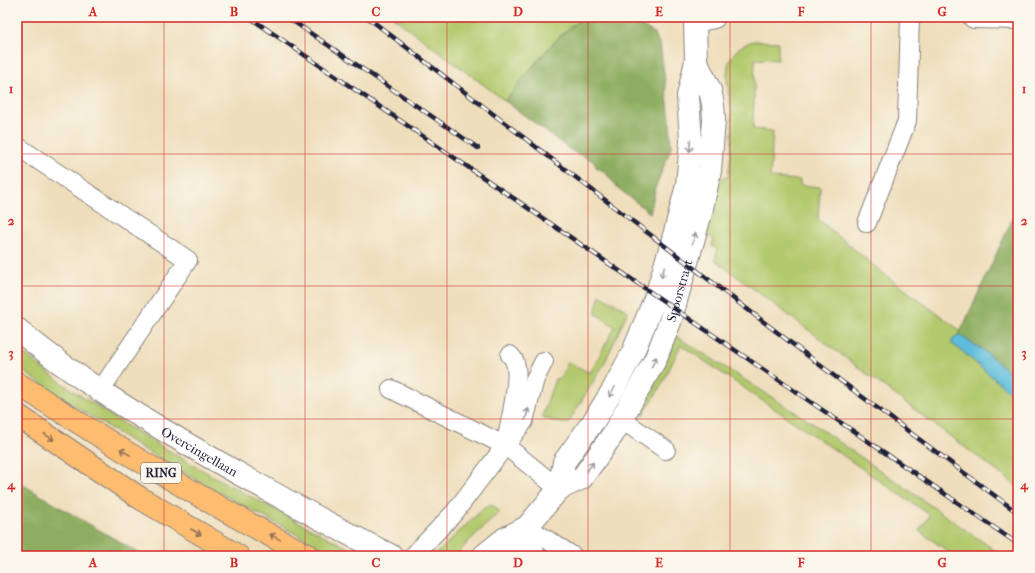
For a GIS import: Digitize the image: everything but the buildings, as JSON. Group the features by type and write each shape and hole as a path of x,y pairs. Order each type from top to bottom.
{"main road":[{"name":"RING","path":"17,383 89,430 174,481 309,556"},
{"name":"RING","path":"17,415 140,498 238,556"}],"street":[{"path":"974,17 1018,18"},
{"name":"Spoorstraat","path":"559,489 564,462 595,419 614,388 633,352 656,296 687,185 691,141 688,96 696,61 699,18"},
{"name":"Spoorstraat","path":"515,556 527,527 559,489 582,478 622,420 655,360 670,322 701,213 710,171 714,120 713,104 710,90 696,61"},
{"name":"Overcingellaan","path":"17,329 41,349 100,391 147,421 262,487 392,556"},
{"name":"Spoorstraat","path":"483,556 504,540 527,527"}],"lane":[{"path":"867,223 907,121 910,17"},
{"path":"17,146 188,260 100,391"},
{"path":"506,446 515,399 515,362 510,355"},
{"path":"412,556 454,513 524,421 535,378 544,361"},
{"path":"391,389 506,446 559,489"},
{"path":"622,420 666,450"},
{"path":"527,527 536,556"},
{"path":"527,527 573,556"}],"green space":[{"path":"393,17 586,17 576,23 554,42 505,101"},
{"path":"586,17 622,17 655,33 658,42 660,43 670,120 671,148 656,186 650,213 618,188 604,171 597,168 593,161 572,151 505,101 554,42 576,23"},
{"path":"753,41 778,42 778,60 755,59 753,129 773,131 770,178 800,180 800,185 820,187 818,219 884,274 961,331 959,335 953,338 952,344 1018,399 1018,487 715,260 717,249 712,246 714,238 705,235 719,178 728,177 732,128 727,71 729,61 734,53 744,45"},
{"path":"1018,207 1018,380 983,350 959,335"},
{"path":"600,295 628,311 604,364 568,423 564,424 542,417 555,379 560,378 568,362 590,373 615,327 595,313"},
{"path":"676,336 812,423 1003,556 955,556 919,531 930,515 681,345 662,384 643,416 638,413 660,375"},
{"path":"17,348 74,391 162,447 247,495 363,556 337,556 227,497 145,450 71,404 17,367"},
{"path":"17,481 61,508 144,556 17,556"},
{"path":"487,505 494,506 500,512 469,541 456,556 442,556 436,554"}],"water":[{"path":"959,335 983,350 1018,380 1018,399 952,344 953,338"}],"railway":[{"path":"249,17 1018,544"},
{"path":"287,17 478,148"},
{"path":"367,17 825,369 1018,513"}]}
